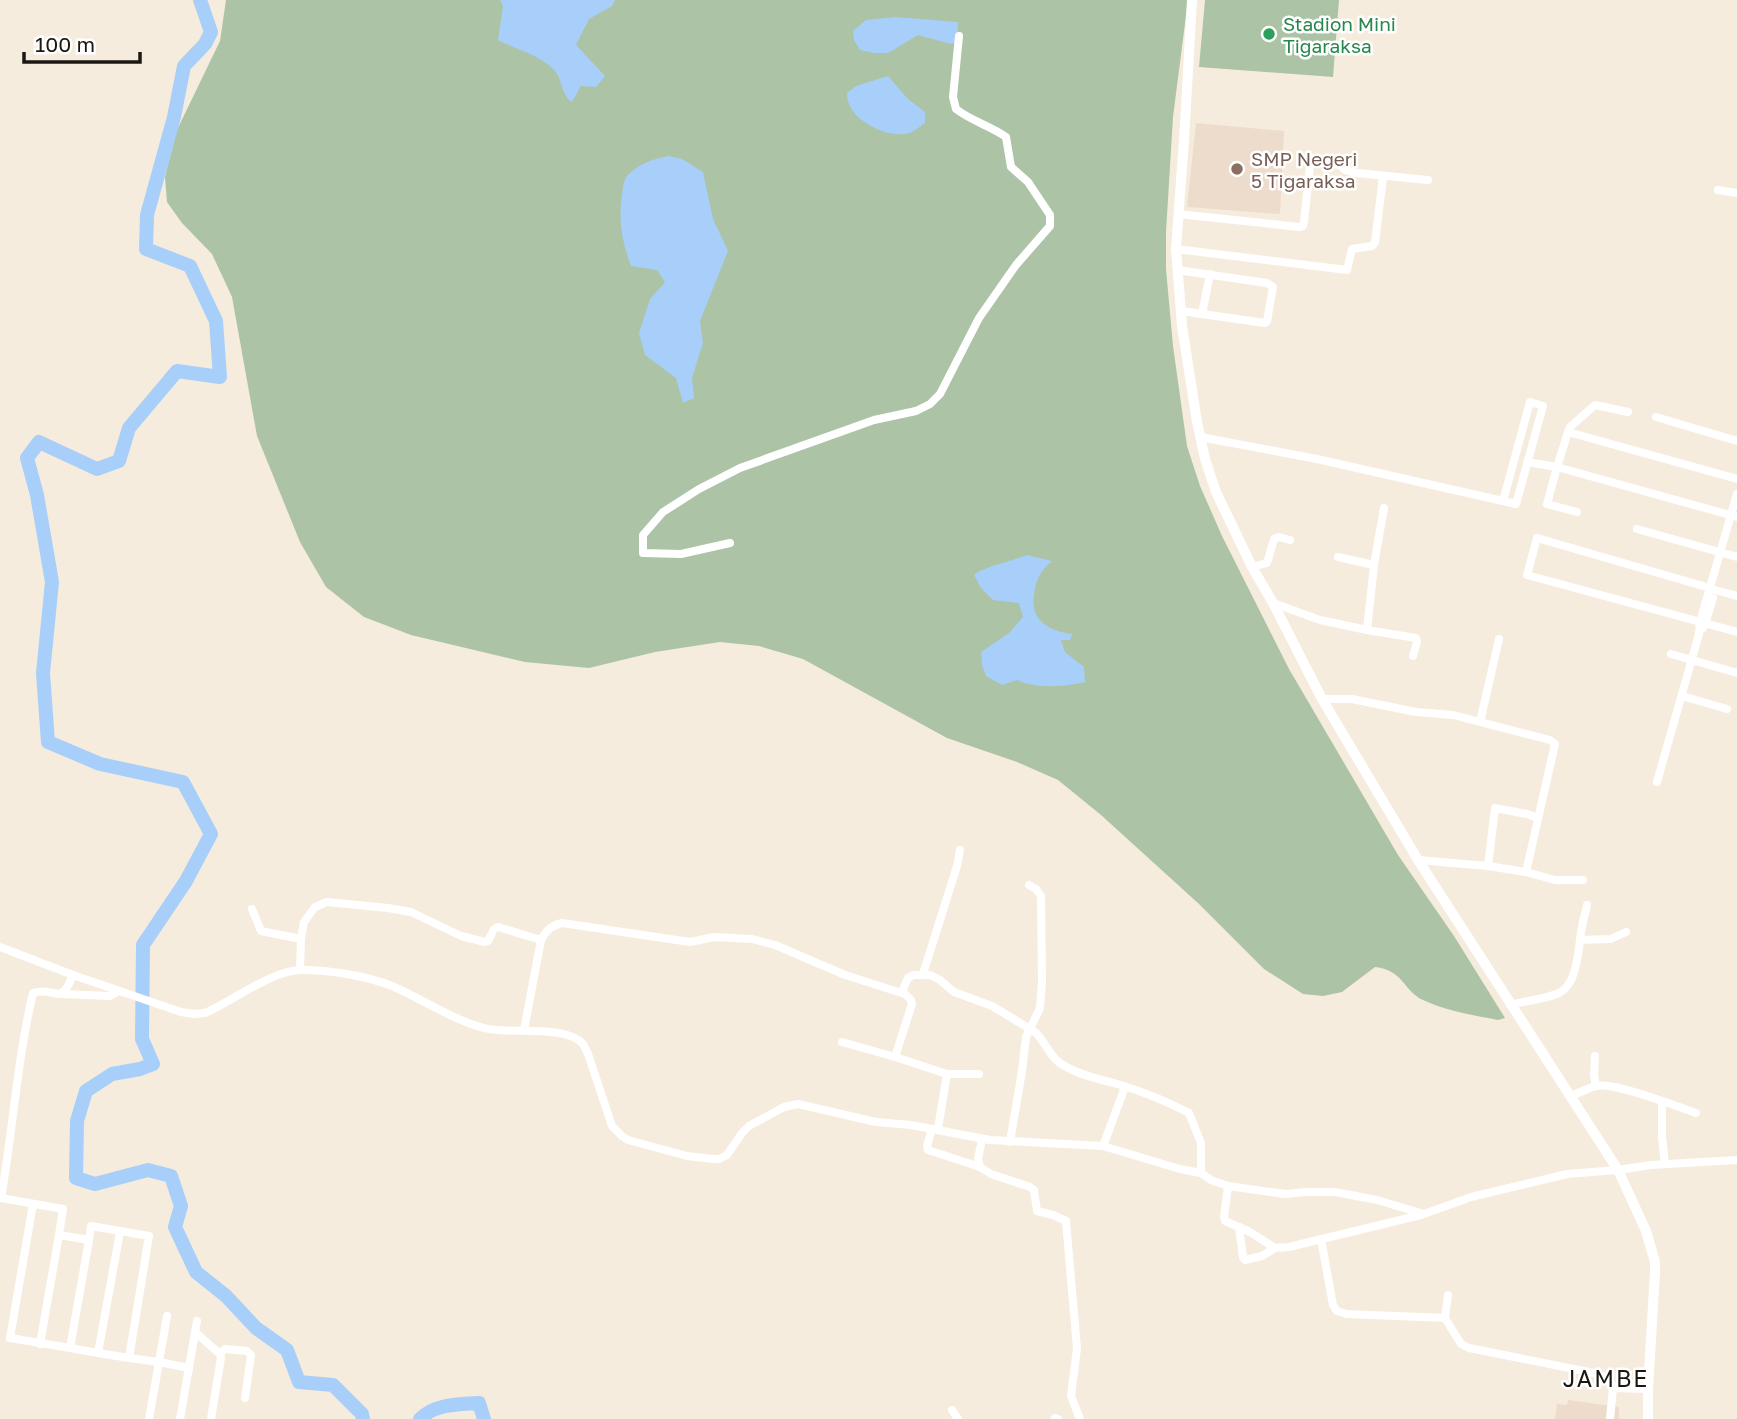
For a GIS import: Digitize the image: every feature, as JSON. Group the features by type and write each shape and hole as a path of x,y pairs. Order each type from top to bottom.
{"street":[{"path":"1192,0 1176,249 1177,270 1182,327 1200,437 1216,492 1252,567 1322,699 1418,860 1618,1170 1646,1231 1655,1262 1648,1419"},
{"path":"730,543 681,554 643,553 643,535 663,512 699,489 740,468 874,420 916,411 930,404 940,394 979,318 1016,265 1050,226 1050,215 1028,182 1011,167 1006,137 993,127 956,109 953,97 959,36"},
{"path":"1178,214 1303,226 1310,166 1313,162 1340,165 1348,171 1383,177 1428,180"},
{"path":"1176,249 1347,270 1352,249 1372,246 1375,242 1383,177"},
{"path":"1718,190 1737,193"},
{"path":"1177,270 1270,284 1273,287 1267,321 1262,323 1181,311"},
{"path":"1202,314 1210,274"},
{"path":"1200,437 1317,459 1516,504 1542,406 1530,402 1503,501"},
{"path":"1577,512 1547,504 1570,427 1595,405 1628,412"},
{"path":"1656,417 1737,441"},
{"path":"1568,432 1737,479"},
{"path":"1527,462 1558,467 1735,515"},
{"path":"1657,782 1735,515 1737,494"},
{"path":"1367,630 1384,508"},
{"path":"1637,529 1737,557"},
{"path":"1252,567 1267,564 1275,539 1279,537 1290,540"},
{"path":"1737,596 1537,538 1527,575 1737,632"},
{"path":"1338,556 1374,565"},
{"path":"1272,603 1320,620 1416,638 1413,656"},
{"path":"1480,722 1499,639"},
{"path":"1671,654 1737,673"},
{"path":"1682,696 1727,709"},
{"path":"1322,699 1352,699 1416,712 1453,715 1550,740 1555,744 1526,872"},
{"path":"1488,866 1495,808 1538,818"},
{"path":"923,974 960,850"},
{"path":"1418,860 1488,866 1555,880 1583,880"},
{"path":"1010,1142 1024,1046 1041,1002 1042,900 1040,892 1028,885"},
{"path":"300,970 304,922 315,907 327,902 411,912 461,936 485,943 498,927 541,940"},
{"path":"1510,1005 1558,993 1566,988 1572,980 1577,963 1587,905"},
{"path":"252,909 261,931 301,939"},
{"path":"524,1030 541,940 547,929 562,923 690,942 713,937 752,939 775,945 845,975 902,992 912,1004 895,1057"},
{"path":"1580,940 1612,939 1626,932"},
{"path":"0,947 181,1012 205,1013 269,980 300,970 353,976 382,983 487,1030 524,1030 568,1036 583,1044 588,1054 612,1126 628,1140 687,1156 713,1159 723,1157 745,1129 790,1105 798,1104 876,1122 911,1125 982,1139 1103,1146 1200,1173 1211,1180 1228,1185 1285,1194 1335,1192 1377,1200 1424,1214"},
{"path":"902,992 908,978 913,975 923,974 936,978 959,995 992,1006 1030,1029 1040,1036 1055,1060 1063,1065 1169,1103 1189,1113 1201,1143 1200,1173"},
{"path":"62,994 68,989 73,975"},
{"path":"40,1344 63,1209 0,1200 4,1154 33,993 41,991 110,996 119,991"},
{"path":"842,1042 947,1074 979,1074"},
{"path":"1595,1056 1596,1086"},
{"path":"947,1074 928,1150 1030,1187 1034,1190 1037,1211 1066,1221 1077,1348 1070,1396 1080,1419"},
{"path":"1571,1096 1596,1086 1616,1087 1696,1113"},
{"path":"1103,1146 1125,1087"},
{"path":"1662,1101 1661,1137 1665,1164"},
{"path":"980,1167 978,1158 982,1139"},
{"path":"1239,1227 1245,1260 1275,1248 1289,1247 1424,1214 1471,1197 1567,1174 1737,1160"},
{"path":"1228,1185 1225,1221 1275,1248"},
{"path":"33,1204 10,1338 189,1368"},
{"path":"70,1348 91,1226 149,1236 129,1358"},
{"path":"98,1353 120,1232"},
{"path":"59,1235 89,1240"},
{"path":"1321,1239 1333,1305 1337,1311 1346,1314 1445,1318"},
{"path":"1448,1295 1445,1318 1461,1344 1469,1348 1599,1374 1611,1382 1613,1388 1610,1419"},
{"path":"149,1419 167,1316"},
{"path":"180,1419 197,1321"},
{"path":"195,1332 220,1354 221,1358 211,1419"},
{"path":"220,1354 225,1349 247,1351 251,1355 245,1398"},
{"path":"1613,1388 1648,1389"},
{"path":"951,1410 958,1419"}],"shaded area":[{"name":"SMP Negeri 5 Tigaraksa","path":"1196,123 1284,131 1280,214 1187,207"},
{"path":"1568,1400 1619,1407 1619,1419 1555,1419 1557,1404 1567,1405"}],"green space":[{"path":"226,0 1188,0 1173,117 1166,232 1166,269 1173,346 1187,446 1200,486 1222,536 1289,669 1398,855 1454,936 1505,1018 1498,1020 1432,1004 1416,996 1392,972 1375,967 1342,992 1323,996 1303,994 1264,969 1199,904 1101,815 1058,780 1017,762 947,738 803,659 759,646 720,642 655,652 589,668 525,662 411,635 364,617 326,587 300,542 257,436 232,297 212,254 182,223 167,202 165,177 176,132 220,41"},
{"name":"Stadion Mini Tigaraksa","path":"1205,0 1339,0 1333,77 1199,67"}],"water":[{"path":"500,0 615,0 612,6 589,19 576,45 605,76 596,87 581,86 572,102 565,95 556,73 547,64 498,40 503,6"},
{"path":"895,17 958,22 957,42 951,44 918,35 888,53 860,50 854,40 853,31 866,20"},
{"path":"888,76 908,99 925,112 925,123 911,132 896,134 877,129 859,118 848,102 847,93 856,86"},
{"path":"669,156 682,159 703,172 713,219 728,251 700,321 703,343 692,378 694,398 683,403 676,378 645,355 639,333 650,299 665,282 657,270 631,266 621,222 624,181 627,176 643,164"},
{"path":"1027,555 1052,561 1037,580 1035,612 1049,627 1072,634 1070,640 1061,640 1065,652 1084,667 1085,682 1051,686 1033,685 1017,680 1002,685 986,676 981,652 1009,633 1023,617 1019,603 993,600 981,588 974,575"}],"waterway":[{"path":"200,0 211,32 205,44 184,66 174,117 147,215 146,249 190,266 216,321 220,377 177,371 129,428 119,461 97,469 39,442 27,458 37,495 52,582 43,673 48,742 100,764 183,782 211,834 186,881 143,945 142,1039 153,1064 112,1074 86,1091 77,1121 76,1178 95,1184 148,1170 171,1176 181,1206 175,1227 196,1272 226,1296 256,1328 287,1350 299,1382 333,1385 362,1414 363,1419"},
{"path":"420,1419 432,1410 479,1403 484,1419"}],"place":[{"name":"Stadion Mini Tigaraksa","path":"1269,34"},
{"name":"SMP Negeri 5 Tigaraksa","path":"1237,169"}],"district":[{"name":"JAMBE","path":"1606,1378"}]}
